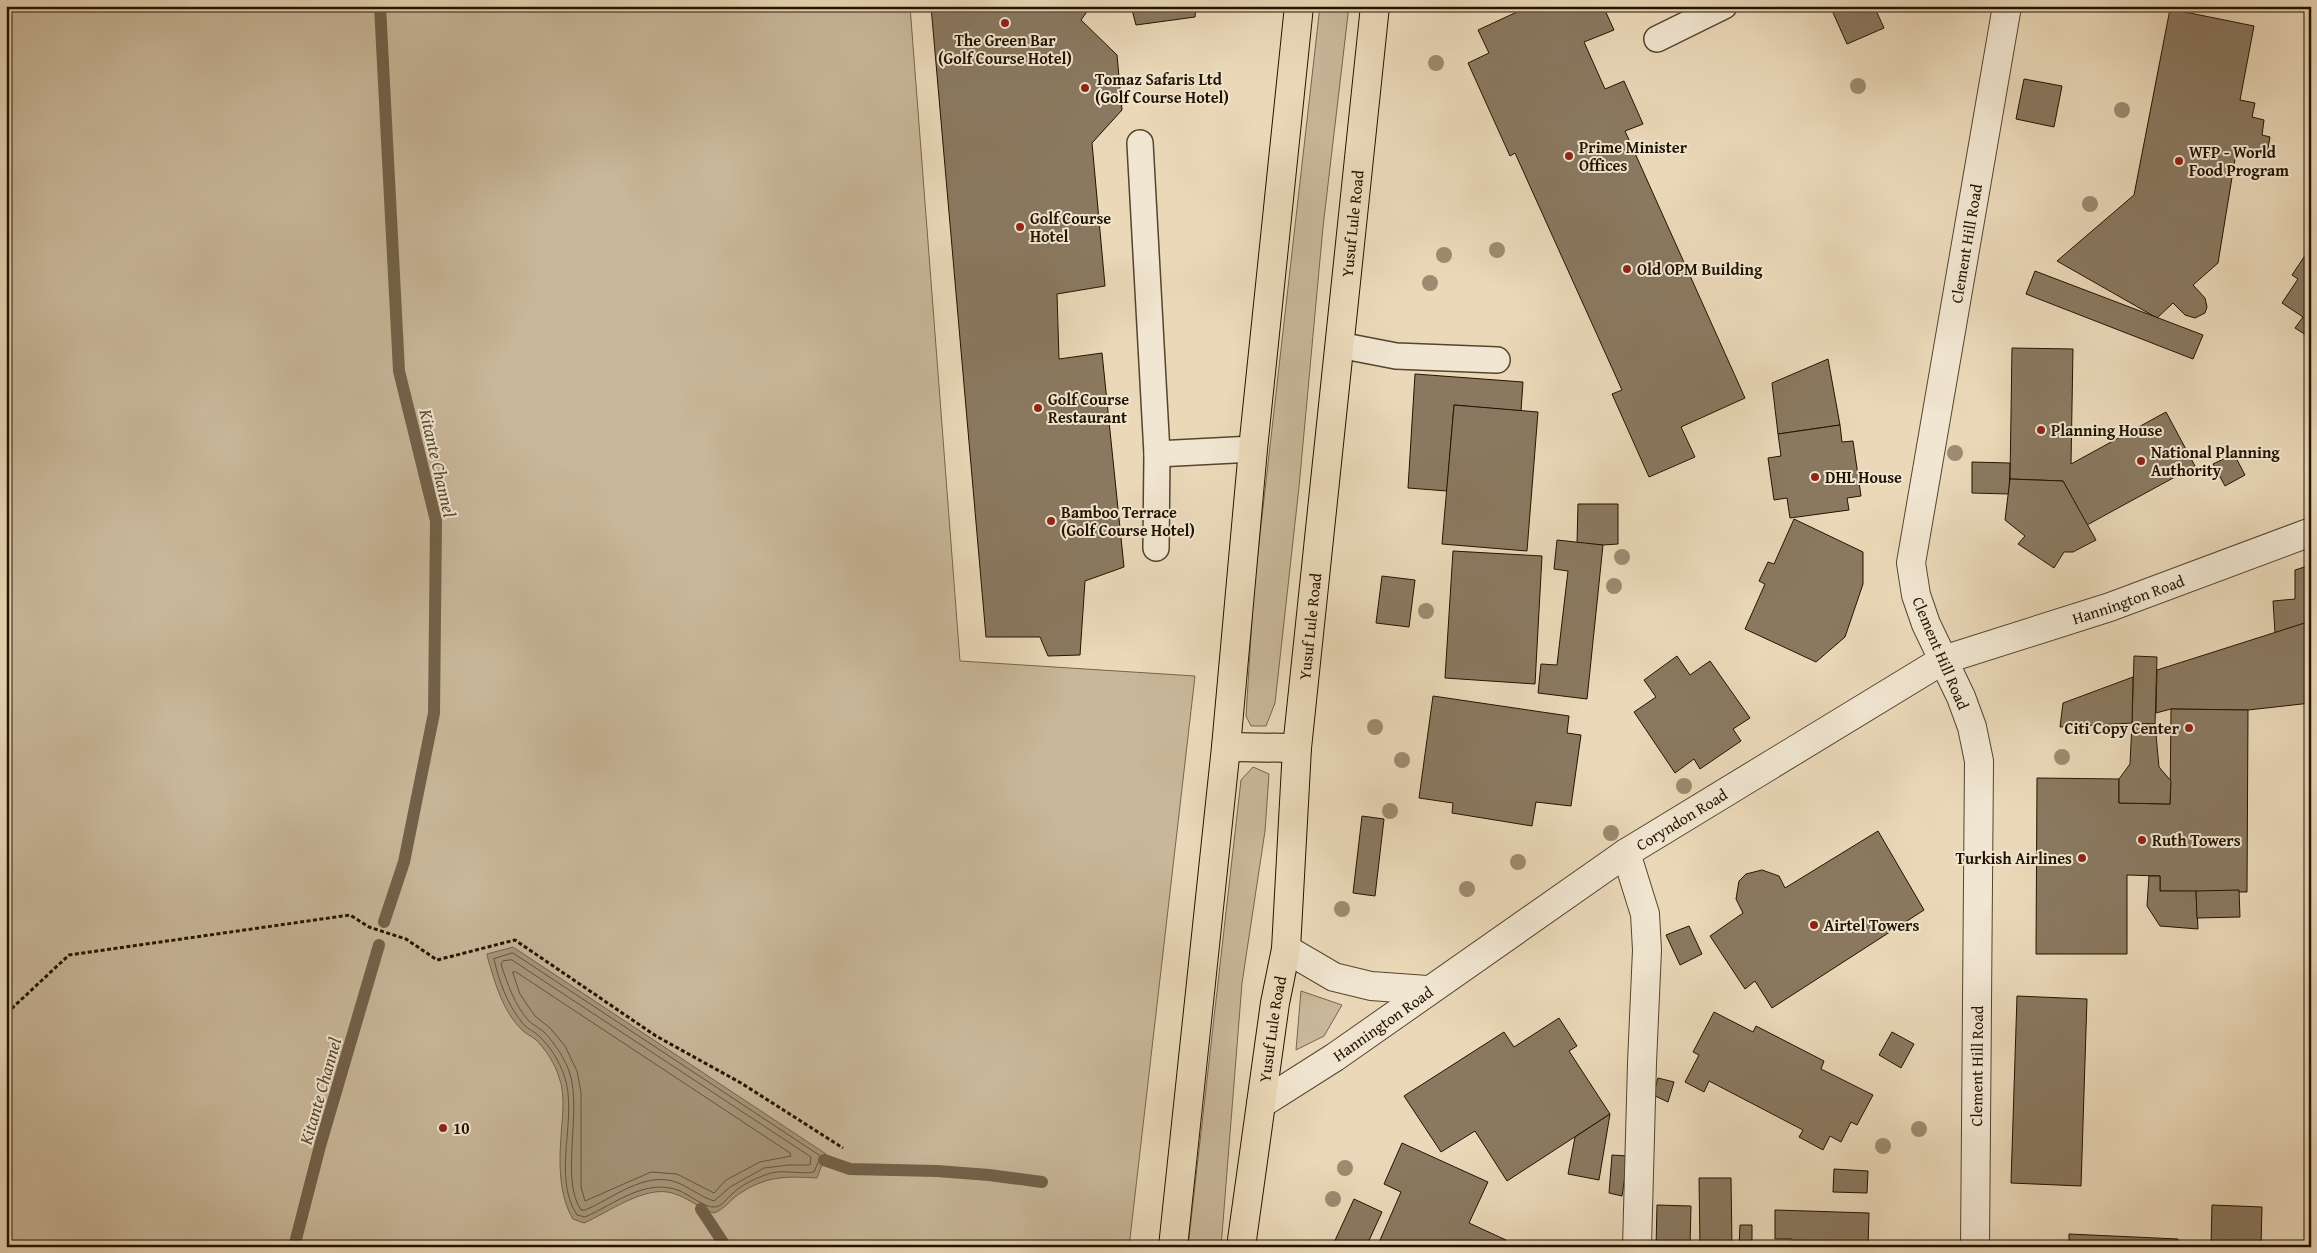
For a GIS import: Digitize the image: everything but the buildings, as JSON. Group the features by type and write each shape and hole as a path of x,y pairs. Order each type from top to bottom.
{"main road":[{"path":"1173,1247 1226,747 1253,449 1299,6"},
{"name":"Yusuf Lule Road","path":"1241,1247 1274,1003 1286,950 1297,748 1375,6"},
{"path":"1226,747 1297,748"}],"street":[{"name":"Clement Hill Road","path":"1975,1247 1978,761 1972,727 1926,624 1916,595 1911,563 2007,6"},
{"name":"Hannington Road","path":"1942,660 2110,607 2311,532"},
{"name":"Coryndon Road","path":"1427,990 1626,853 1942,660"},
{"path":"1626,853 1645,914 1648,950 1642,1063 1637,1247"},
{"name":"Hannington Road","path":"1286,950 1334,977 1371,986 1427,990"},
{"name":"Hannington Road","path":"1261,1104 1335,1056 1427,990"}],"lane":[{"path":"1657,39 1724,6"},
{"path":"1140,143 1157,454 1156,548"},
{"path":"1339,345 1396,356 1497,360"},
{"path":"1157,454 1253,449"}],"path":[{"path":"6,1011 10,1011 69,954 350,915 369,927 406,939 437,960 515,940 656,1036 741,1083 843,1148"}],"shaded area":[{"path":"6,6 910,6 960,661 1195,676 1129,1247 6,1247"},
{"path":"1320,6 1349,6 1323,227 1299,487 1275,703 1266,726 1251,726 1246,716 1254,587"},
{"path":"1253,767 1269,774 1265,831 1242,983 1221,1247 1188,1247 1241,780"},
{"path":"1301,991 1342,1005 1324,1036 1296,1050"}],"water":[{"path":"513,947 826,1154 817,1178 785,1177 767,1180 739,1194 722,1209 714,1213 672,1193 661,1192 639,1196 584,1223 573,1219 568,1210 561,1180 560,1158 563,1099 559,1077 542,1047 515,1023 510,1015 500,997 488,959 487,954"}],"waterway":[{"name":"Kitante Channel","path":"380,6 399,371 436,521 434,713 404,862 384,922"},
{"name":"Kitante Channel","path":"294,1247 320,1146 379,945"},
{"path":"824,1160 850,1169 937,1171 1042,1182"},
{"path":"701,1209 726,1247"}],"place":[{"name":"The Green Bar (Golf Course Hotel)","path":"1005,23"},
{"name":"Tomaz Safaris Ltd (Golf Course Hotel)","path":"1085,88"},
{"name":"Prime Minister Offices","path":"1569,156"},
{"name":"WFP - World Food Program","path":"2179,161"},
{"name":"Golf Course Hotel","path":"1020,227"},
{"name":"Old OPM Building","path":"1627,269"},
{"name":"Golf Course Restaurant","path":"1038,408"},
{"name":"Planning House","path":"2041,430"},
{"name":"National Planning Authority","path":"2141,461"},
{"name":"DHL House","path":"1815,477"},
{"name":"Bamboo Terrace (Golf Course Hotel)","path":"1051,521"},
{"name":"Citi Copy Center","path":"2189,728"},
{"name":"Ruth Towers","path":"2142,840"},
{"name":"Turkish Airlines","path":"2082,858"},
{"name":"Airtel Towers","path":"1814,925"},
{"name":"10","path":"443,1128"}]}
